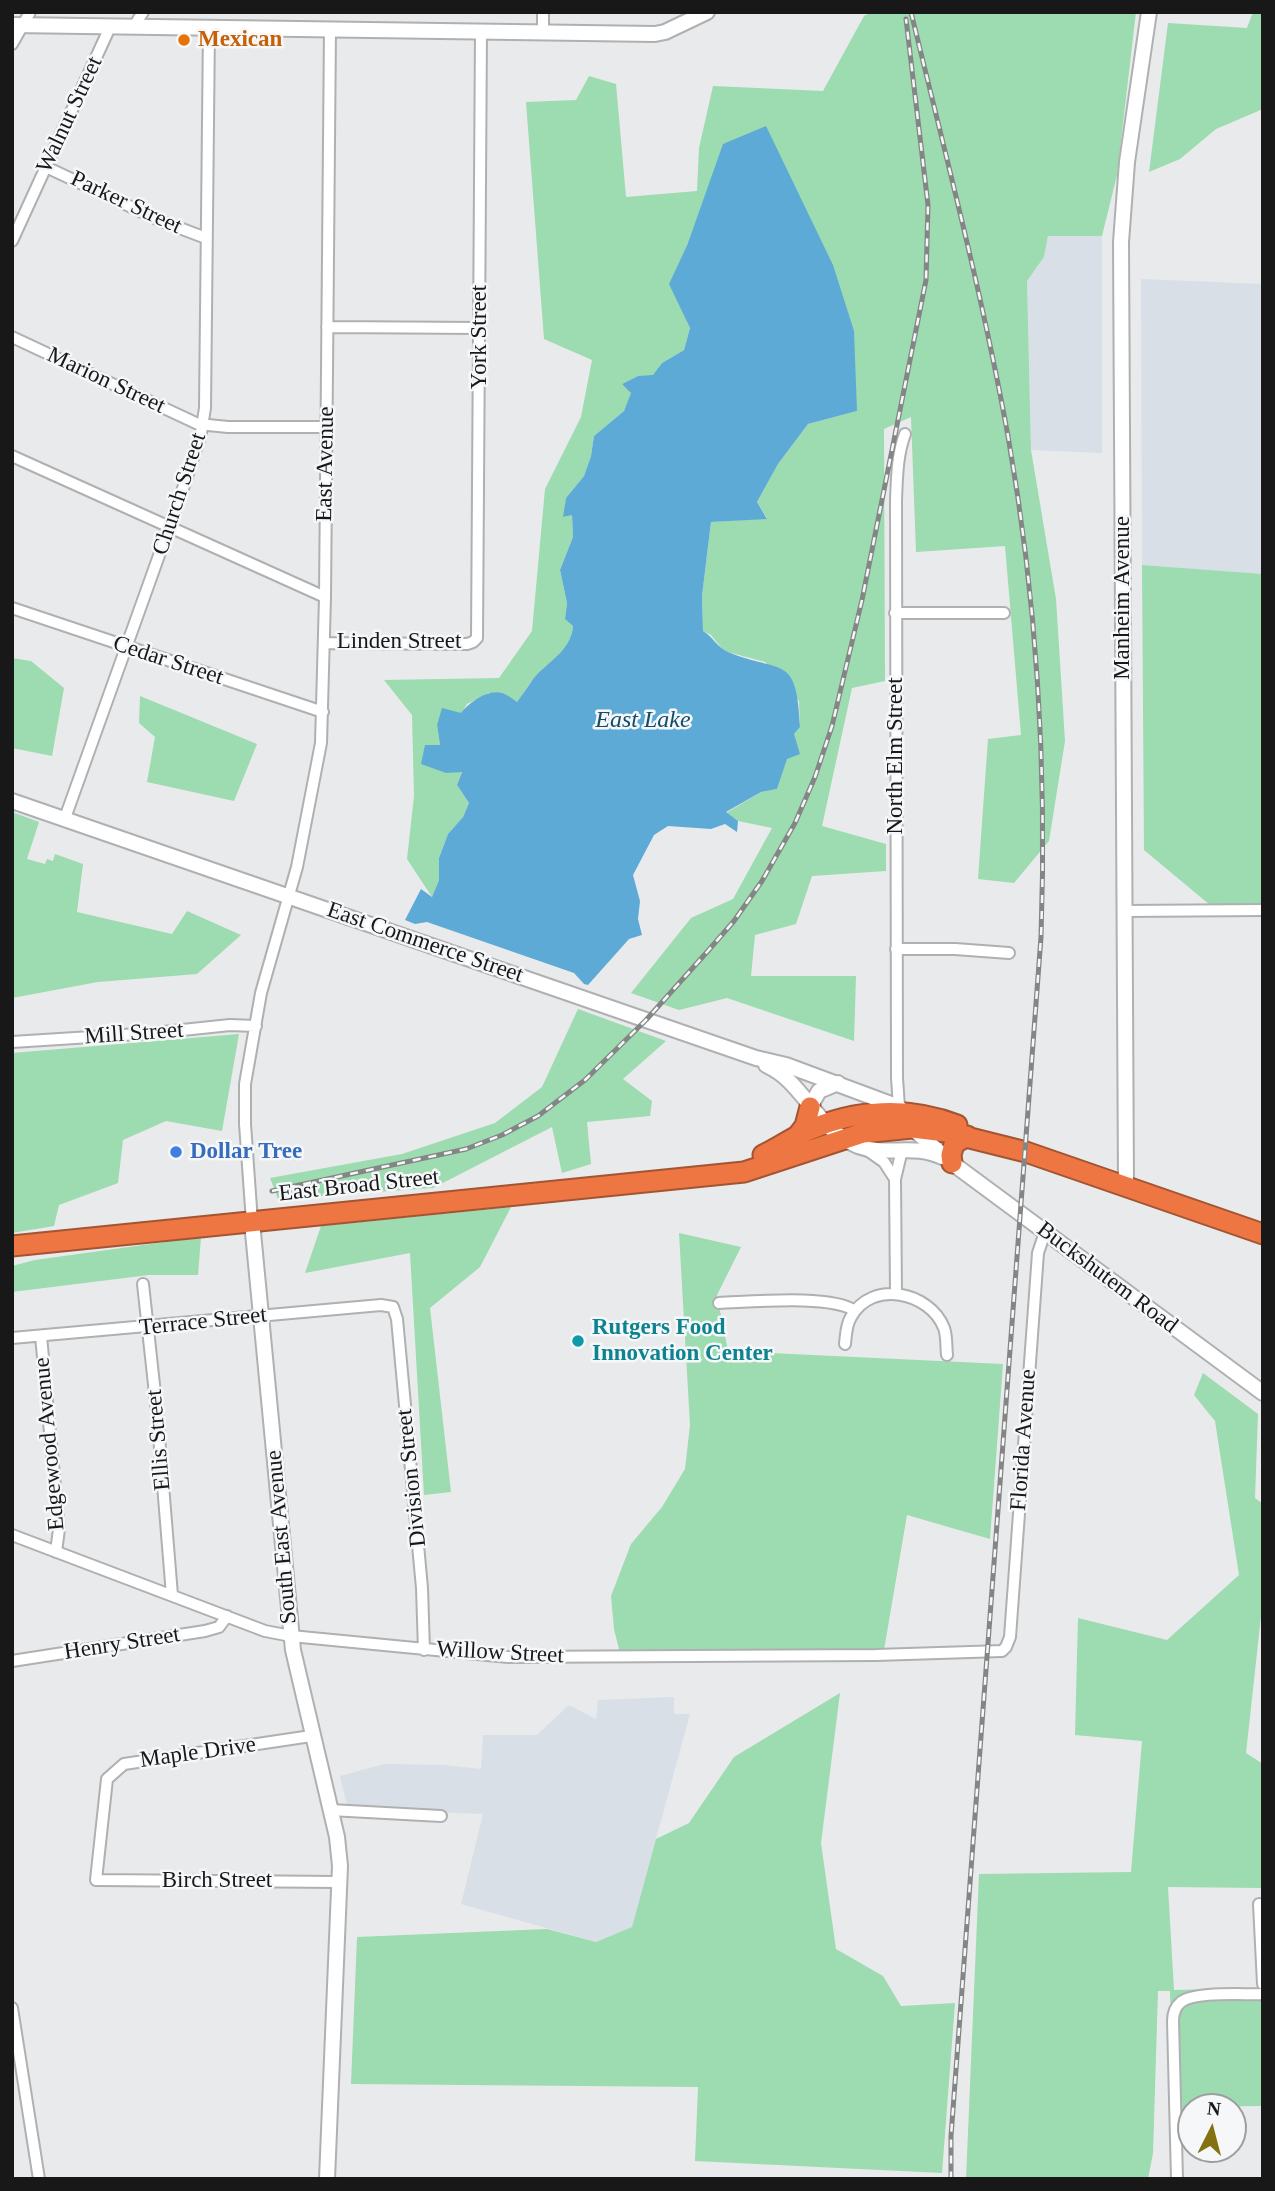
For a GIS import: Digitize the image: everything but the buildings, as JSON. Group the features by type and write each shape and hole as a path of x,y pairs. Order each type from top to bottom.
{"highway":[{"path":"789,1147 805,1126 810,1107"},
{"name":"East Broad Street","path":"12,1246 744,1172 825,1125 877,1112 905,1116"},
{"path":"905,1116 1013,1148"},
{"path":"905,1116 947,1121 1013,1148 1263,1234"},
{"name":"East Broad Street","path":"789,1147 851,1142 863,1133 905,1116"},
{"path":"952,1163 954,1144 967,1136"}],"street":[{"path":"134,26 143,12"},
{"path":"543,12 543,33"},
{"path":"12,44 22,21 110,27 655,34 666,32 707,12"},
{"name":"Manheim Avenue","path":"1126,1186 1121,242 1127,162 1149,12"},
{"name":"Walnut Street","path":"12,241 110,27"},
{"name":"Church Street","path":"65,818 195,455 203,425 209,28"},
{"name":"East Avenue","path":"289,896 305,836 321,743 323,712 330,29"},
{"name":"York Street","path":"473,642 477,638 478,630 481,32"},
{"name":"Parker Street","path":"46,167 206,239"},
{"path":"327,327 480,328"},
{"name":"Marion Street","path":"12,337 203,425 228,428 326,427"},
{"name":"North Elm Street","path":"905,434 897,469 895,613 897,1078 905,1116"},
{"path":"12,456 325,597"},
{"name":"Cedar Street","path":"12,608 323,712"},
{"path":"895,613 1004,613"},
{"name":"Linden Street","path":"324,643 473,642"},
{"name":"East Commerce Street","path":"12,801 880,1099 905,1116 952,1163"},
{"name":"South East Avenue","path":"289,896 269,961 244,1103 252,1222 291,1636 311,1736 338,1846 340,1866 327,2179"},
{"path":"1124,911 1263,910"},
{"path":"896,949 1009,953"},
{"name":"Mill Street","path":"12,1042 230,1025 256,1026"},
{"path":"756,1058 788,1080 825,1125 880,1158 895,1179"},
{"path":"880,1099 890,1091 897,1078"},
{"path":"810,1107 819,1091 838,1083"},
{"path":"895,1293 895,1179 902,1150 905,1116"},
{"path":"851,1142 880,1152 926,1150 952,1163"},
{"name":"Buckshutem Road","path":"952,1163 1263,1393"},
{"name":"Florida Avenue","path":"1006,1647 1010,1637 1038,1253 1045,1232"},
{"name":"Ellis Street","path":"143,1284 172,1595"},
{"path":"845,1344 847,1326 855,1311 875,1298 895,1293 917,1299 932,1309 944,1327 947,1355"},
{"path":"719,1303 835,1303 855,1311"},
{"name":"Terrace Street","path":"12,1338 261,1315 393,1307"},
{"name":"Division Street","path":"393,1307 397,1319 422,1588 424,1650"},
{"name":"Edgewood Avenue","path":"41,1336 59,1529 57,1552"},
{"name":"Willow Street","path":"12,1535 265,1631 291,1636 508,1657 989,1652 1002,1651 1006,1647"},
{"name":"Henry Street","path":"12,1661 205,1631 219,1627 227,1616"},
{"name":"Maple Drive","path":"96,1880 107,1779 124,1764 311,1736"},
{"path":"330,1810 441,1816"},
{"name":"Birch Street","path":"96,1880 338,1882"},
{"path":"1259,1904 1263,1984"},
{"path":"1177,2179 1172,2021 1178,2005 1188,1998 1199,1996 1263,1994"},
{"path":"12,2008 39,2179"}],"shaded area":[{"path":"1048,236 1102,236 1102,453 1031,450 1027,281 1044,257"},
{"path":"1141,279 1263,284 1263,574 1142,565"},
{"path":"674,1697 674,1714 690,1714 632,1927 596,1942 461,1904 483,1814 348,1809 340,1776 384,1764 481,1769 483,1735 537,1735 569,1705 596,1719 598,1700"}],"green space":[{"path":"872,12 1136,12 1117,175 1102,236 1048,236 1044,257 1027,281 1031,450 1056,599 1065,741 1049,841 1014,883 978,879 988,739 1021,735 1005,546 916,552 911,417 884,429 885,681 852,688 822,826 886,844 886,871 812,876 796,924 755,935 751,976 856,976 854,1041 727,998 679,1010 631,993 691,918 733,899 772,828 738,821 726,813 761,792 777,789 794,734 800,727 799,701 765,662 724,651 711,635 703,631 702,596 711,522 767,518 757,502 778,464 808,424 857,411 688,243 670,283 690,328 684,350 662,363 653,376 638,376 622,384 632,393 624,411 594,436 584,476 566,498 564,517 572,514 573,537 560,570 567,603 565,618 573,626 568,642 533,679 517,702 502,693 489,693 467,704 461,714 437,725 440,745 462,771 457,785 469,803 463,817 448,834 439,858 439,880 432,897 407,859 414,796 412,715 384,680 499,678 532,631 545,489 581,417 592,360 544,339 526,102 576,100 589,76 616,84 626,197 697,191 699,148 713,86 823,91 864,16"},
{"path":"1253,12 1263,12 1263,109 1216,129 1180,159 1149,172 1168,23 1247,28"},
{"path":"1142,565 1263,574 1263,910 1216,910 1144,850"},
{"path":"12,658 31,661 64,688 52,756 12,748"},
{"path":"140,696 257,744 234,801 147,782 155,737 139,723"},
{"path":"12,812 39,822 27,859 45,864 47,859 53,861 55,854 83,864 77,912 172,934 187,911 241,935 197,974 98,982 12,998"},
{"path":"578,1009 666,1041 623,1079 652,1101 650,1116 587,1122 591,1164 562,1173 552,1127 433,1188 278,1199 270,1178 402,1154 495,1123 542,1087"},
{"path":"239,1034 222,1131 166,1121 123,1140 118,1183 59,1205 54,1226 12,1233 12,1053"},
{"path":"511,1207 480,1267 430,1308 451,1492 424,1495 410,1253 305,1273 321,1226"},
{"path":"679,1233 741,1247 717,1295 728,1351 1003,1364 990,1539 907,1515 884,1650 621,1657 614,1629 611,1596 631,1544 662,1507 685,1469 690,1425"},
{"path":"201,1237 198,1275 149,1275 12,1292 12,1266 35,1260"},
{"path":"1203,1373 1258,1414 1255,1498 1263,1504 1263,1598 1246,1753 1263,1764 1263,1888 1168,1887 1174,1990 1263,1988 1263,2106 1247,2106 1247,2093 1177,2093 1177,2111 1173,2111 1170,1991 1158,1991 1153,2153 1148,2179 966,2179 979,1874 1131,1872 1142,1741 1075,1735 1078,1618 1167,1640 1239,1575 1215,1421 1194,1395"},
{"path":"840,1693 821,1843 836,1949 883,1976 901,2006 955,2003 942,2173 695,2161 698,2087 351,2084 357,1937 547,1929 596,1942 632,1927 656,1839 689,1823 734,1757"}],"water":[{"name":"East Lake","path":"766,126 833,265 854,331 857,411 808,424 778,464 757,502 767,519 711,522 702,596 703,631 724,650 774,666 790,677 798,703 800,727 794,734 800,754 787,759 777,789 761,792 726,812 738,821 737,832 725,824 711,829 668,826 654,835 633,875 640,901 638,919 642,935 629,939 588,985 574,973 427,922 415,924 405,920 421,889 432,897 439,880 439,858 448,834 463,817 469,803 457,785 462,772 446,773 421,764 425,745 440,745 437,725 442,708 461,713 479,698 496,692 517,702 533,679 568,642 573,626 565,619 567,603 560,570 573,537 572,515 563,517 566,498 584,476 594,436 624,411 631,393 622,384 638,376 653,375 662,363 684,350 690,328 669,284 688,243 723,144"}],"railway":[{"path":"911,12 975,276 1008,436 1033,623 1041,749 1041,937 951,2136 951,2179"},
{"path":"272,1191 466,1149 502,1135 538,1116 585,1080 646,1020 707,952 734,921 762,881 795,823 815,777 832,726 862,600 926,280 928,205 906,19"}],"place":[{"name":"Mexican","path":"184,40"},
{"name":"Dollar Tree","path":"176,1152"},
{"name":"Rutgers Food Innovation Center","path":"578,1341"}]}
